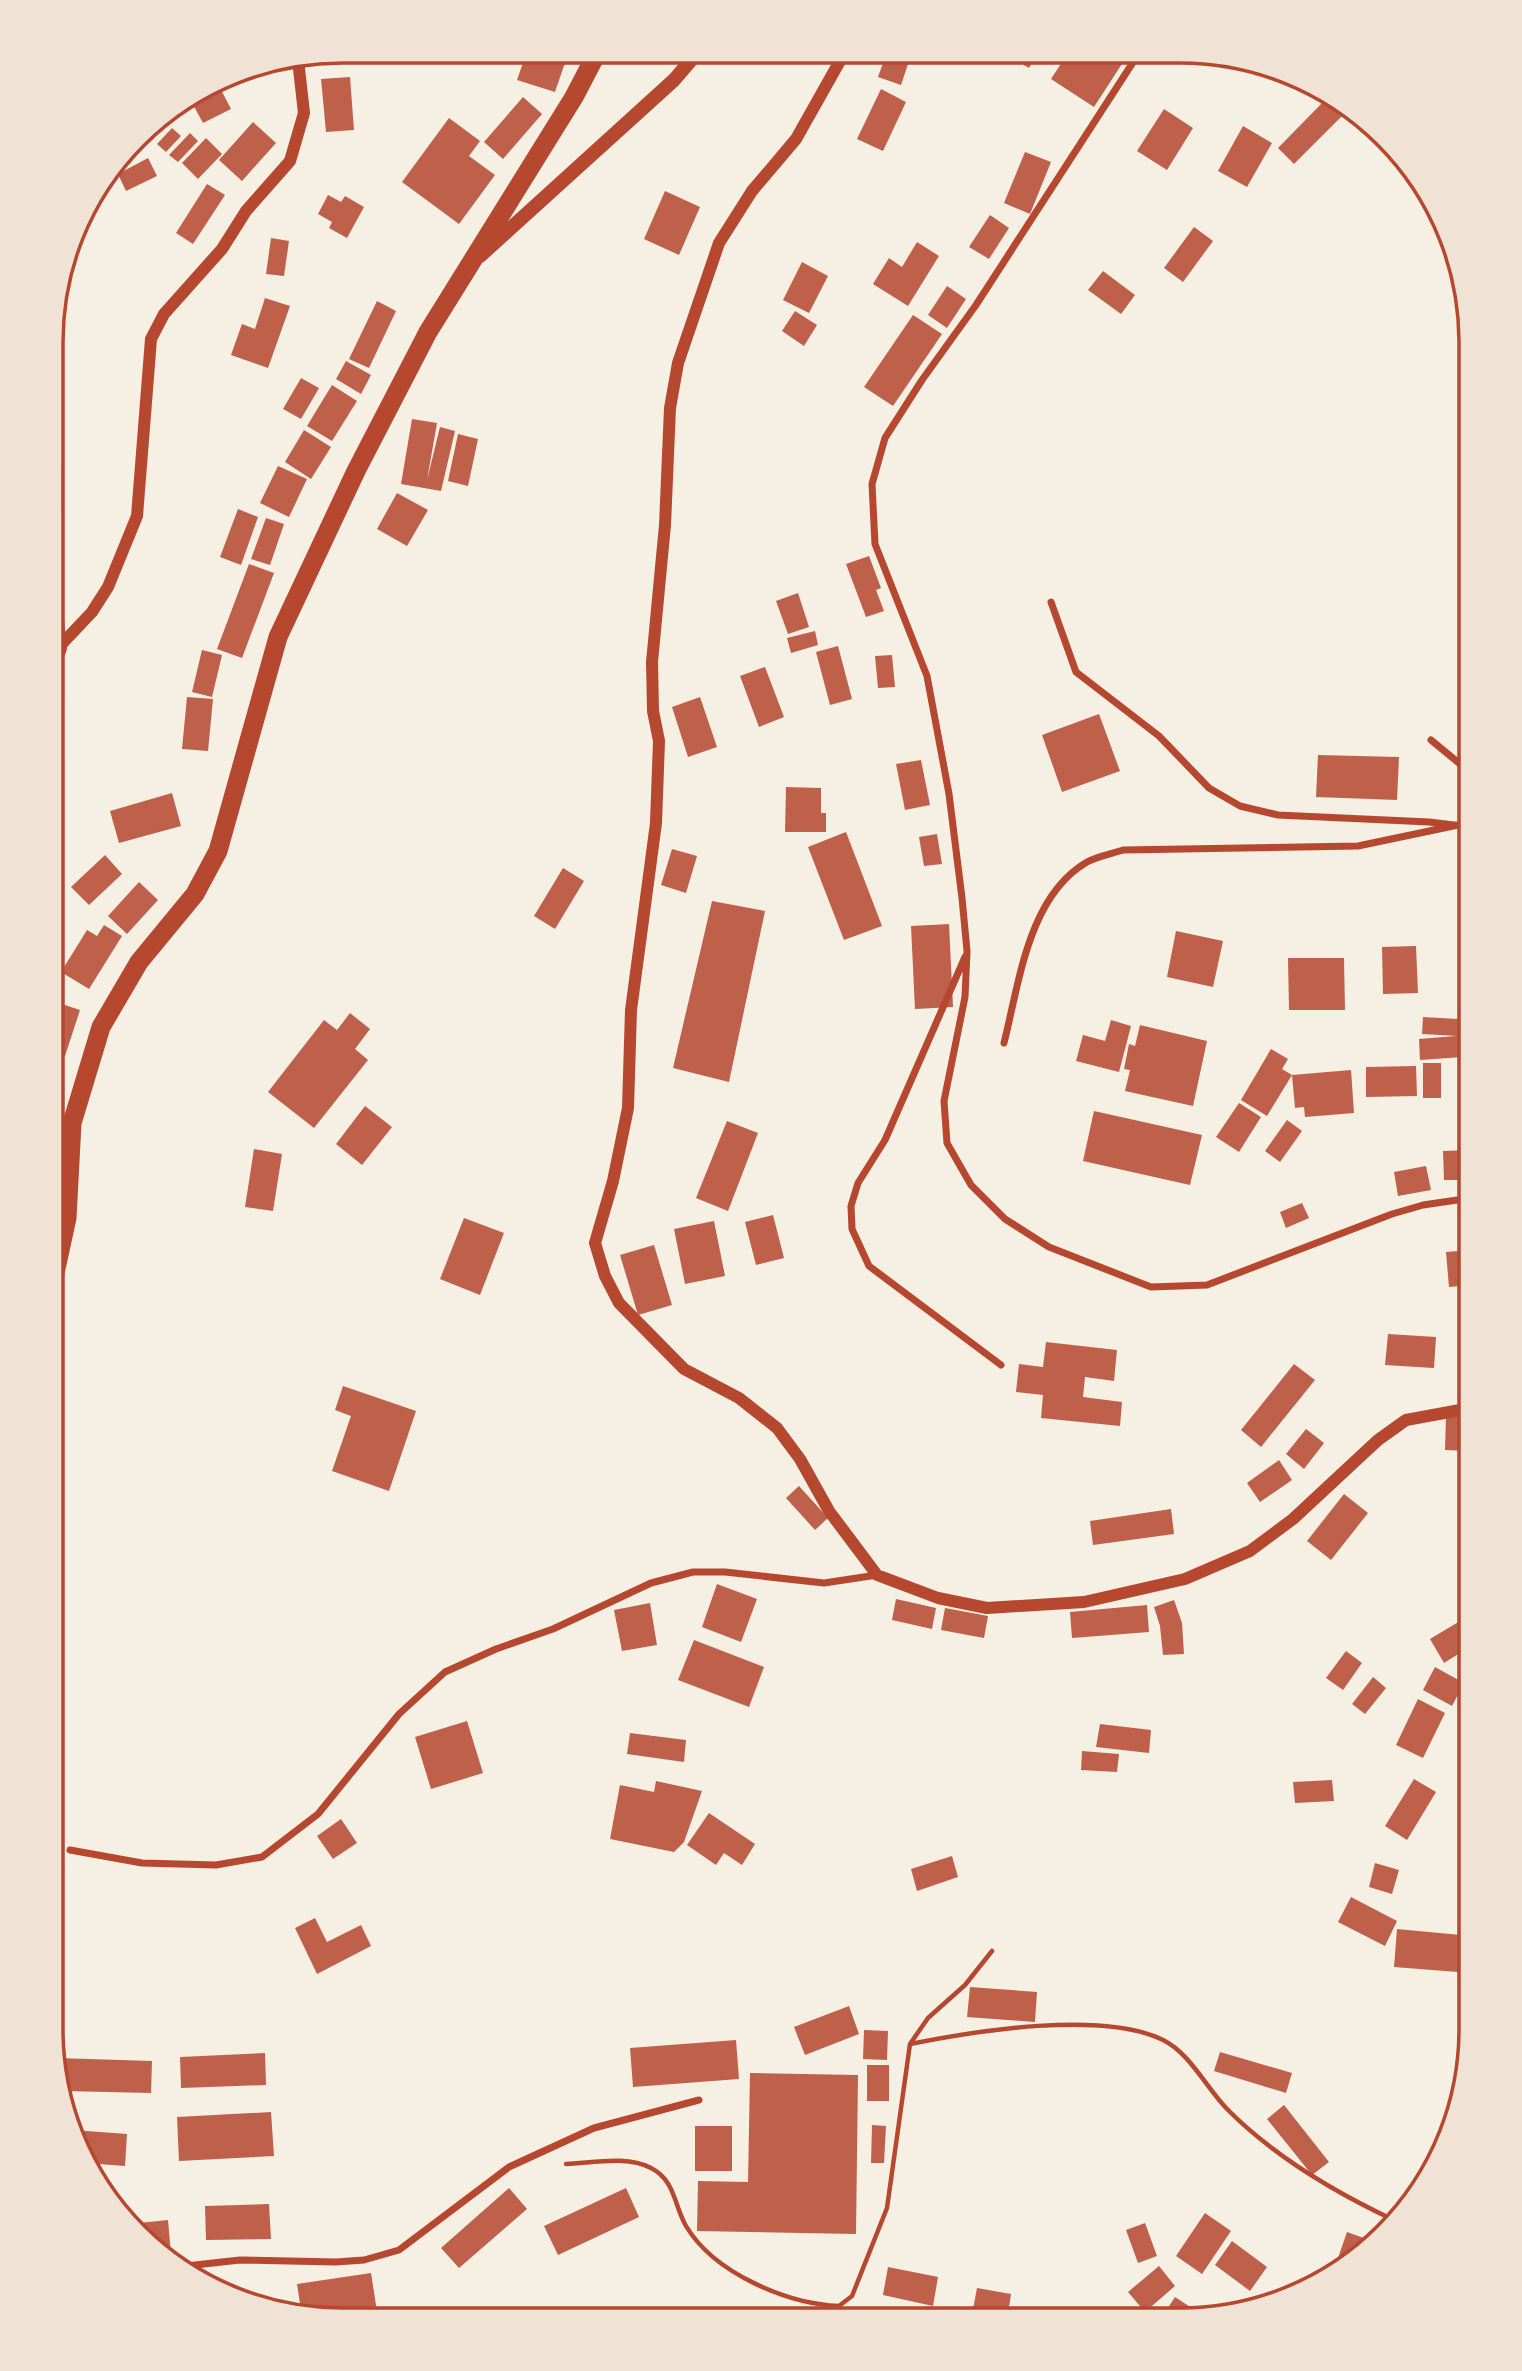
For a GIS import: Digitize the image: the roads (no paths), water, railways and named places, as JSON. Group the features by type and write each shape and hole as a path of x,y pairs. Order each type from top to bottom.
{"highway":[{"path":"63,1236 67,1217 72,1123 101,1027 139,962 195,894 218,851 278,637 356,471 428,332 574,97 592,63"}],"main road":[{"path":"468,267 674,80 689,63"}],"street":[{"path":"839,63 796,139 752,191 719,243 678,363 670,408 665,525 652,662 653,711 659,741 656,823 631,1010 628,1108 613,1181 595,1243 605,1276 619,1303 684,1369 739,1398 777,1428 800,1459 829,1511 877,1575"},
{"path":"1133,63 976,305 922,380 885,438 872,484 875,544 927,677 949,794 967,951 965,997 944,1101 947,1143 971,1185 1005,1219 1049,1247 1151,1287 1207,1285 1392,1214 1423,1205 1459,1200"},
{"path":"63,645 92,612 108,587 137,516 151,339 164,314 185,293 222,248 246,211 290,161 304,113 299,66"},
{"path":"1051,602 1076,672 1158,736 1209,788 1240,806 1278,815 1458,825"},
{"path":"1431,740 1459,763"},
{"path":"1004,1043 1029,947 1049,896 1086,863 1123,850 1358,846 1458,825"},
{"path":"967,951 885,1140 858,1183 850,1206 852,1230 869,1266 1001,1366"},
{"path":"70,1850 154,1863 216,1865 262,1857 318,1814 399,1714 445,1672 496,1649 553,1629 651,1584 693,1572 725,1572 824,1584 877,1575 939,1598 987,1608 1084,1602 1185,1579 1250,1550 1293,1519 1378,1440 1406,1420 1459,1410"},
{"path":"194,2265 240,2260 345,2261 399,2250 509,2166 594,2128 699,2100"}]}
